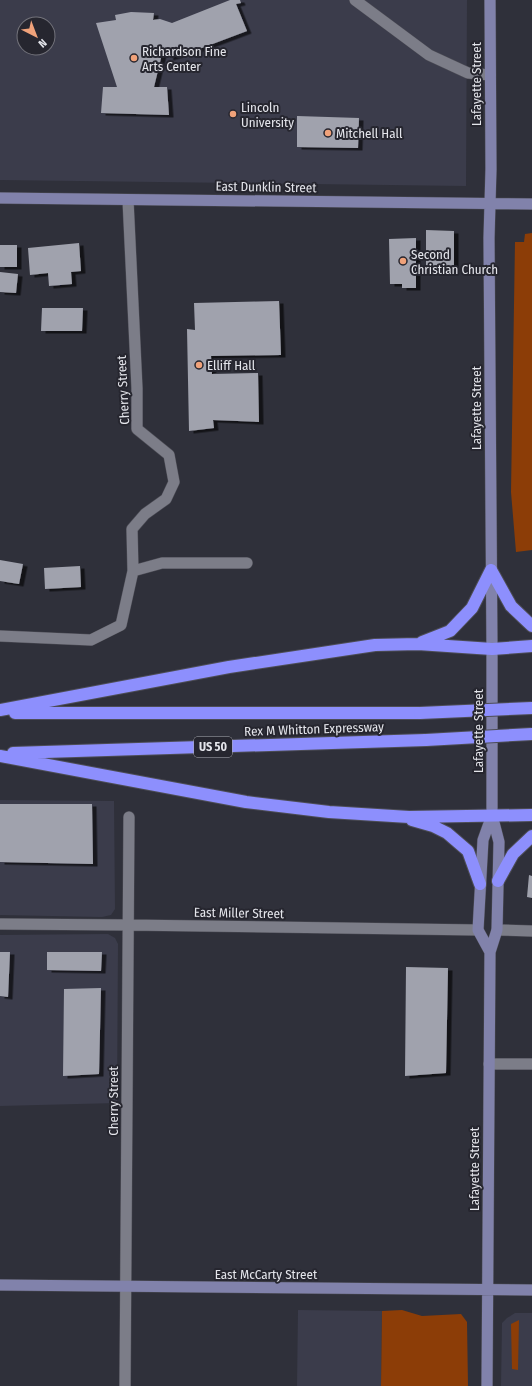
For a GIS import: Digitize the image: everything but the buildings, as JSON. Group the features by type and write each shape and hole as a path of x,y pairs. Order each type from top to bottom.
{"highway":[{"path":"491,570 511,606 532,626"},
{"path":"418,644 450,631 472,608 491,570"},
{"path":"0,712 229,667 375,645 418,644 492,649 532,646"},
{"name":"Rex M Whitton Expressway","path":"0,712 420,713 532,708"},
{"name":"Rex M Whitton Expressway","path":"0,755 426,740 532,734"},
{"path":"0,755 246,802 329,812 397,816 532,815"},
{"path":"397,816 434,826 447,833 468,851 480,884"},
{"path":"498,881 513,854 532,836"}],"main road":[{"name":"Lafayette Street","path":"487,1386 490,952 497,930 499,842 492,815 489,238 490,0"},
{"name":"East Dunklin Street","path":"0,198 532,204"},
{"name":"Lafayette Street","path":"490,952 478,930 482,840 492,815"},
{"name":"East McCarty Street","path":"0,1286 532,1290"}],"street":[{"path":"355,0 429,55 468,73 490,75"},
{"name":"Cherry Street","path":"0,636 91,640 121,625 133,571 132,529 145,514 166,499 174,482 169,455 137,429 137,388 128,200"},
{"path":"133,571 162,563 247,563"},
{"name":"Cherry Street","path":"125,1386 129,817"},
{"name":"East Miller Street","path":"0,924 478,930"},
{"path":"497,930 532,931"},
{"path":"489,1064 532,1064"}],"shaded area":[{"name":"Lincoln University","path":"0,0 467,0 466,186 0,180"},
{"path":"532,233 532,550 516,552 511,492 515,242 524,242 525,234"},
{"path":"0,800 114,801 115,909 111,915 102,917 0,915"},
{"path":"108,934 115,938 118,944 117,1103 0,1106 0,935"},
{"path":"298,1310 382,1311 381,1386 297,1386"},
{"path":"402,1310 422,1316 461,1314 467,1322 468,1386 381,1386 382,1311"},
{"path":"515,1313 532,1313 532,1386 501,1386 502,1323"},
{"path":"519,1320 518,1370 512,1369 511,1324"}],"place":[{"name":"Richardson Fine Arts Center","path":"134,58"},
{"name":"Lincoln University","path":"233,114"},
{"name":"Mitchell Hall","path":"328,133"},
{"name":"Second Christian Church","path":"403,261"},
{"name":"Elliff Hall","path":"199,365"}]}
